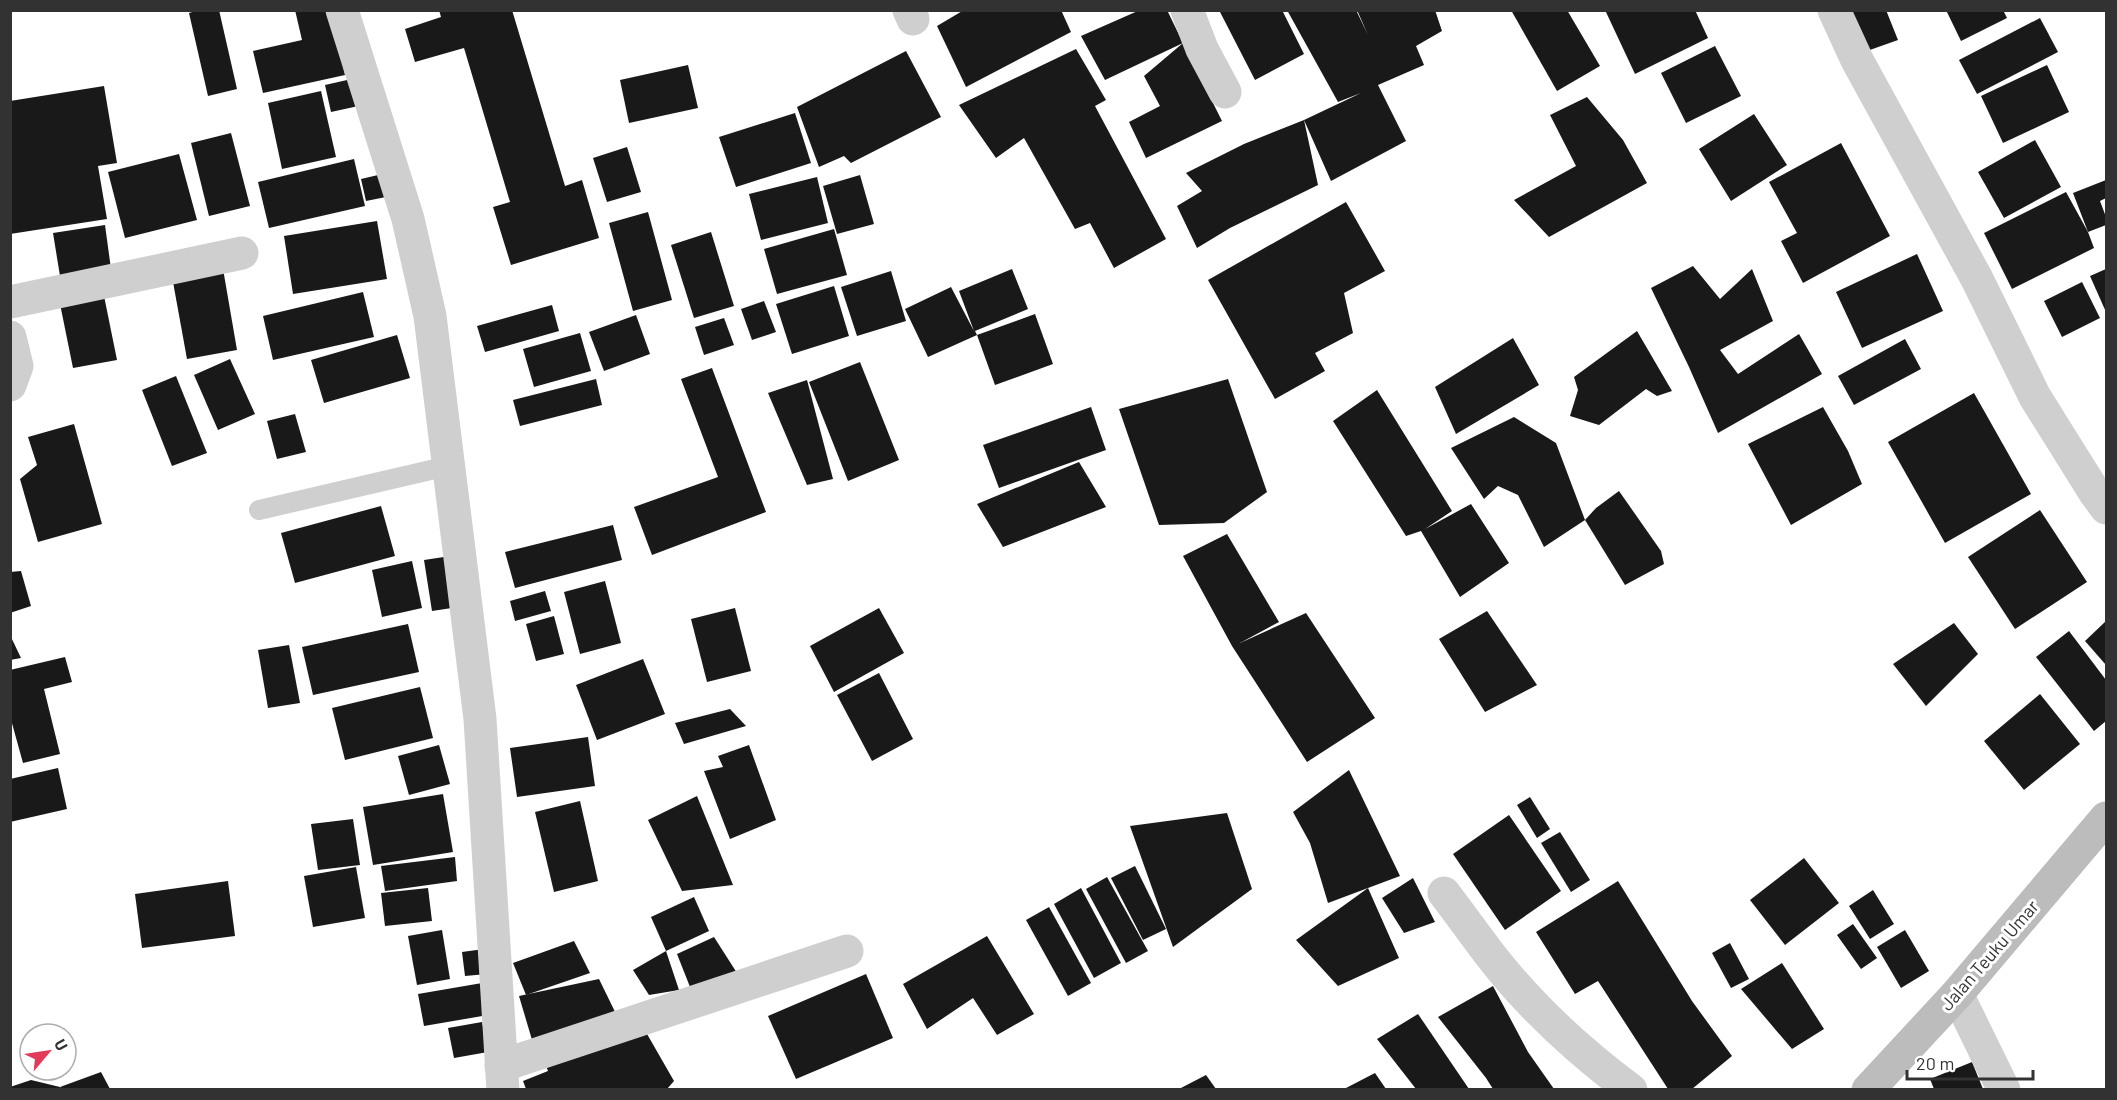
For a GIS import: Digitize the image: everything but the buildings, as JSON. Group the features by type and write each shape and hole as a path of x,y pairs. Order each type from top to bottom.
{"main road":[{"name":"Jalan Teuku Umar","path":"1868,1089 1957,994 2106,818"}],"street":[{"path":"342,10 408,219 430,316 480,719 502,1078 847,951"},
{"path":"1187,10 1202,49 1225,92"},
{"path":"1834,10 1857,60 1977,279 2035,397 2106,508"},
{"path":"10,302 242,253"},
{"path":"10,337 17,366 10,385"},
{"path":"1444,893 1492,958 1547,1018 1614,1077 1631,1089"},
{"path":"1957,994 2004,1089"}],"lane":[{"path":"259,510 448,466"}]}
